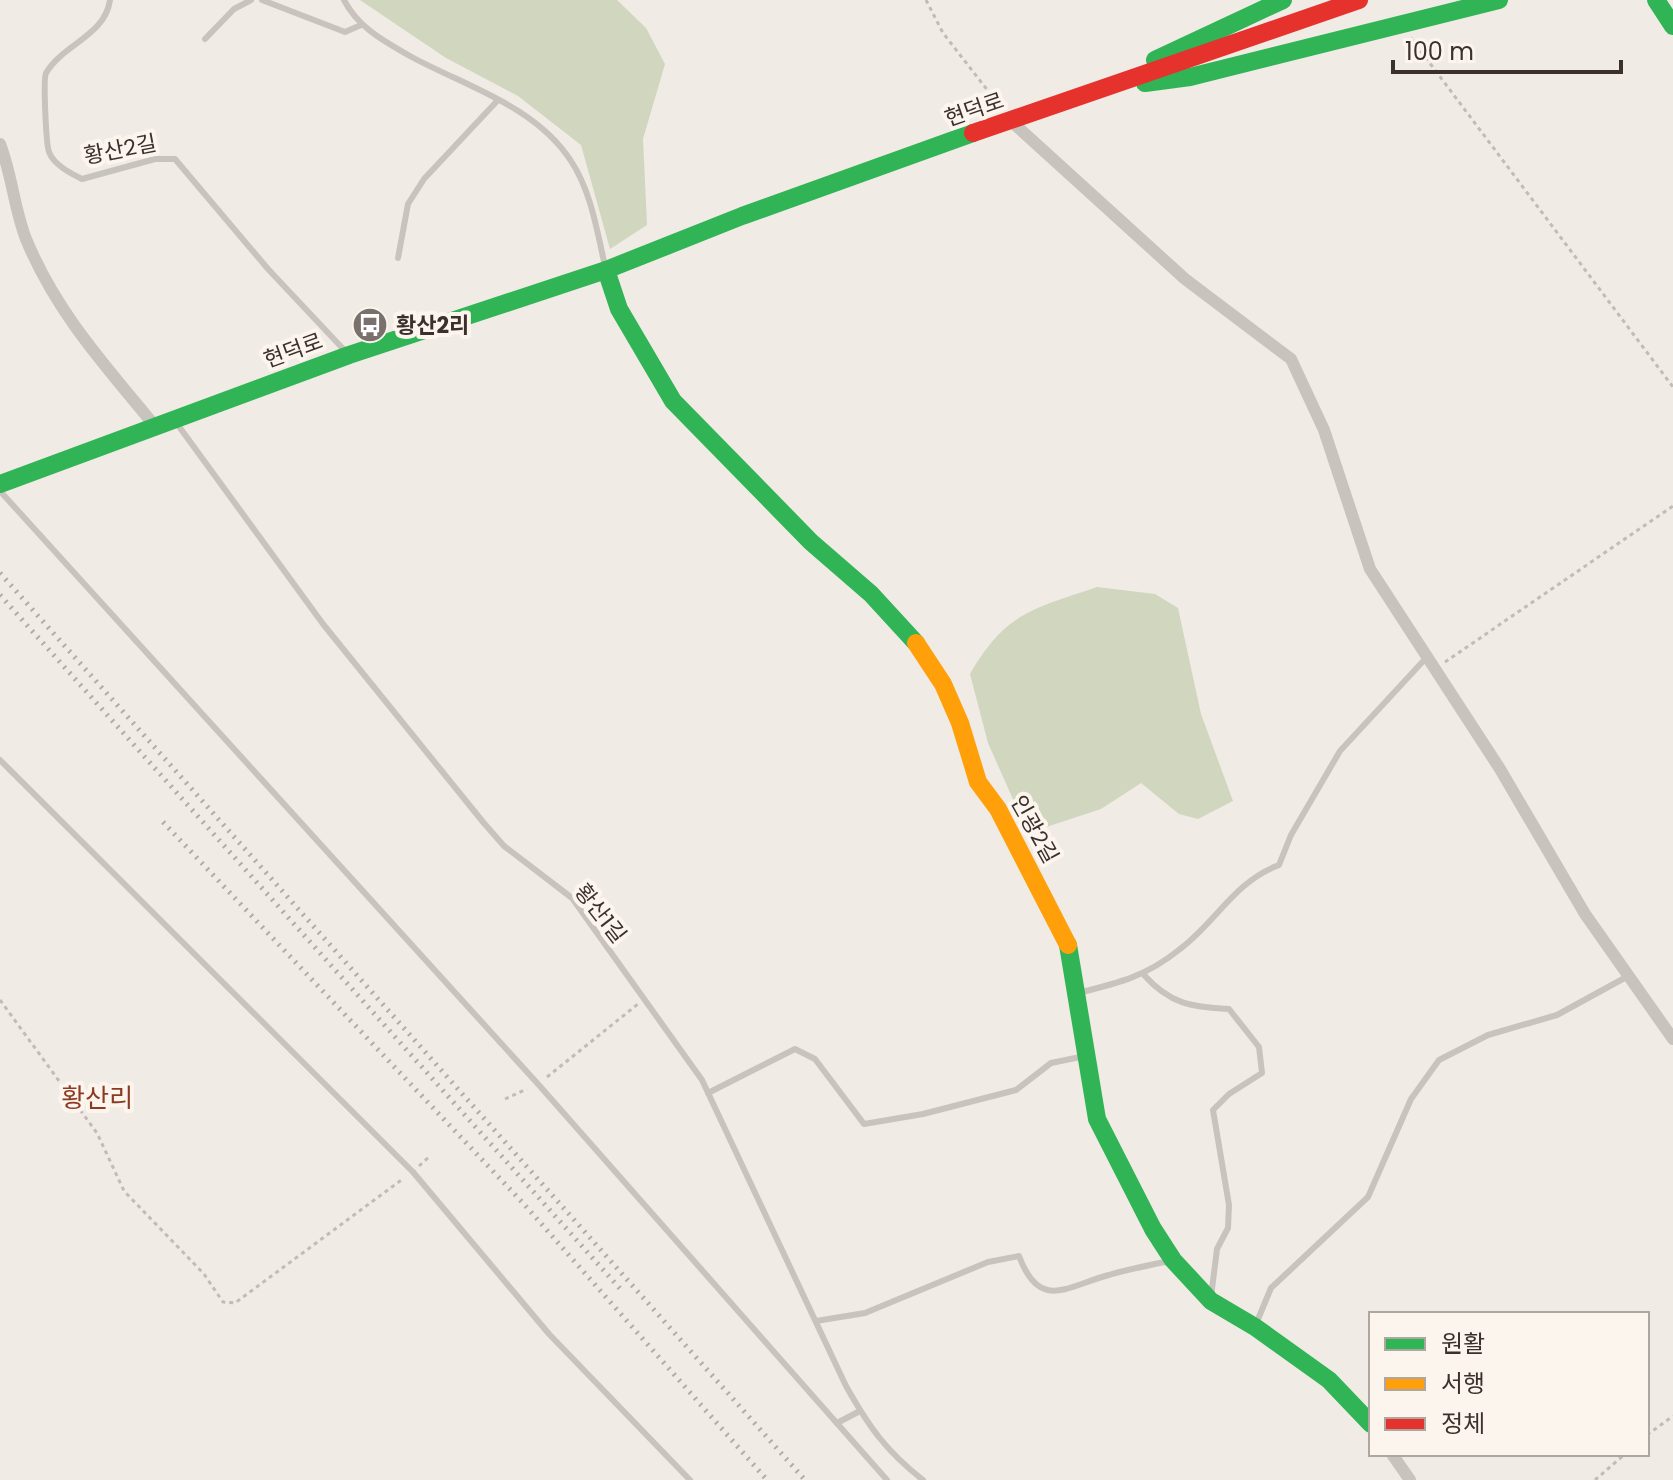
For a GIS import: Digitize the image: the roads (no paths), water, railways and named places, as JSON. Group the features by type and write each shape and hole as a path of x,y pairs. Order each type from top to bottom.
{"street":[{"path":"1095,89 1283,0"},
{"name":"현덕로","path":"0,484 349,355 606,270 742,216 1012,122 1095,89 1359,0"},
{"path":"1095,89 1190,77 1499,0"},
{"path":"1656,0 1673,26"},
{"path":"1012,122 1185,279 1291,359 1324,430 1370,569 1437,668 1585,914 1673,1039"},
{"path":"0,144 25,236 49,289 63,313 154,425"},
{"name":"인광2길","path":"606,270 619,309 673,401 811,542 871,594 916,644 943,684 960,723 978,782 998,809 1068,944 1097,1119 1153,1229 1173,1260 1211,1301 1255,1327 1329,1380 1369,1422"},
{"path":"1393,1456 1410,1480"}],"lane":[{"name":"황산2길","path":"110,0 109,11 97,28 46,72 42,89 48,110 49,153 63,170 82,179 155,159 175,159 268,269 349,355"},
{"path":"205,39 234,9 251,0"},
{"path":"262,0 345,32 361,25"},
{"path":"344,0 354,19 361,25 450,78 498,100 551,134 573,163 590,202 606,270"},
{"path":"398,258 408,204 424,179 498,100"},
{"name":"황산1길","path":"174,418 323,624 483,822 504,846 572,898 708,1093 860,1411 889,1453 923,1480"},
{"path":"0,491 538,1084 887,1480"},
{"path":"1076,994 1144,975 1182,948 1254,874 1279,865 1291,835 1340,751 1428,655"},
{"path":"0,760 413,1172 549,1334 690,1480"},
{"path":"1144,975 1162,996 1199,1007 1229,1009 1259,1047 1262,1073 1229,1094 1213,1110 1229,1205 1228,1228 1217,1249 1211,1301"},
{"path":"1255,1327 1271,1288 1368,1197 1411,1099 1439,1060 1488,1035 1557,1015 1630,975"},
{"path":"708,1093 795,1049 815,1059 864,1124 923,1114 1016,1090 1051,1063 1085,1056"},
{"path":"816,1321 865,1313 988,1262 1019,1256 1027,1279 1046,1290 1069,1289 1107,1275 1173,1260"},
{"path":"837,1423 860,1411"}],"railway":[{"path":"0,573 805,1480"},
{"path":"0,595 623,1292"},
{"path":"163,822 523,1203 767,1480"}],"place":[{"name":"황산2리","path":"370,325"}],"district":[{"name":"황산리","path":"97,1098"}]}
